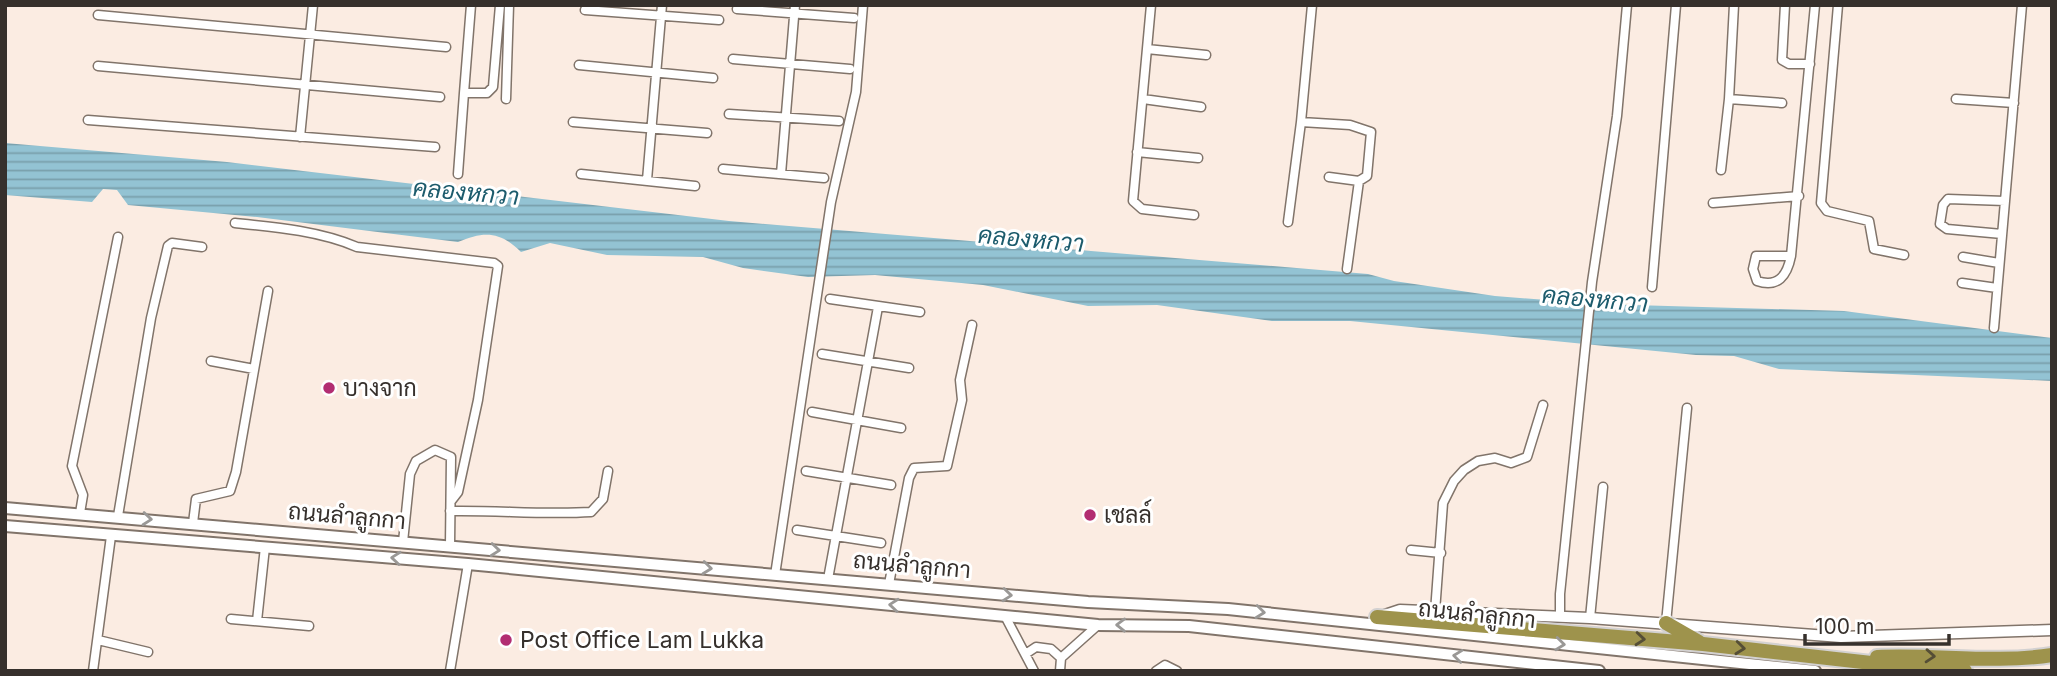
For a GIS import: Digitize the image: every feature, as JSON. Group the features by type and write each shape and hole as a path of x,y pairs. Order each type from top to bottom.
{"highway":[{"path":"1377,617 1703,644 1965,671"},
{"path":"1666,623 1703,644"},
{"path":"1837,659 1922,655 1995,660 2052,656"}],"main road":[{"name":"ถนนลำลูกกา","path":"5,508 775,575 1352,621 1815,671"},
{"name":"ถนนลำลูกกา","path":"5,519 95,528 111,536"},
{"name":"ถนนลำลูกกา","path":"5,526 468,564 1098,625 1189,626 1599,671"},
{"path":"1352,621 1377,617"},
{"path":"1559,667 1572,671"}],"street":[{"path":"300,136 313,5"},
{"path":"457,174 471,5"},
{"path":"464,93 487,93 493,87 500,5"},
{"path":"506,99 509,5"},
{"path":"647,180 662,5"},
{"path":"775,575 831,202 856,92 863,5"},
{"path":"1151,5 1133,201 1136,206 1159,212 1194,215"},
{"path":"1288,222 1312,5"},
{"path":"1560,616 1583,365 1617,116 1627,5"},
{"path":"1652,287 1676,5"},
{"path":"1721,170 1729,99 1734,5"},
{"path":"1785,5 1782,60 1789,64 1810,64"},
{"path":"1791,256 1756,256 1753,269 1757,281 1777,282 1788,271 1791,256 1799,196 1815,5"},
{"path":"1838,5 1821,203 1824,211 1869,221 1874,249 1904,255"},
{"path":"1994,328 2022,5"},
{"path":"737,9 795,9 854,18"},
{"path":"781,173 795,9"},
{"path":"585,10 719,20"},
{"path":"98,15 446,47"},
{"path":"1147,50 1206,55"},
{"path":"733,59 850,69"},
{"path":"579,65 713,78"},
{"path":"98,66 440,97"},
{"path":"1143,99 1201,107"},
{"path":"1729,99 1782,103"},
{"path":"1956,99 2014,103"},
{"path":"729,114 839,121"},
{"path":"88,120 435,147"},
{"path":"1301,121 1350,125 1371,132 1367,176 1359,181 1329,177"},
{"path":"573,122 708,133"},
{"path":"1137,152 1198,158"},
{"path":"723,169 824,177"},
{"path":"581,174 695,186"},
{"path":"1347,269 1359,181"},
{"path":"1713,203 1799,196"},
{"path":"2002,234 1947,229 1940,224 1943,205 1948,199 2005,201"},
{"path":"235,223 275,226 340,239 357,247 494,263 498,267 478,400 458,492 451,501"},
{"path":"80,513 83,495 72,466 118,237"},
{"path":"118,516 150,318 168,246 172,243 202,247"},
{"path":"1963,257 1999,262"},
{"path":"1962,283 1997,288"},
{"path":"193,523 195,499 230,491 236,472 268,292"},
{"path":"830,299 920,312"},
{"path":"828,579 878,307"},
{"path":"889,584 909,478 914,468 947,466 950,457 962,400 960,380 972,325"},
{"path":"822,354 909,368"},
{"path":"211,361 254,369"},
{"path":"1435,612 1443,503 1454,481 1478,461 1496,458 1511,463 1527,457 1543,405"},
{"path":"1666,623 1687,408"},
{"path":"812,412 901,428"},
{"path":"403,542 410,474 416,461 435,450 452,457 450,546"},
{"path":"450,511 545,515 591,512 603,499 607,471"},
{"path":"806,471 846,475 891,485"},
{"path":"1590,618 1603,487"},
{"path":"797,530 881,543"},
{"path":"93,671 111,536"},
{"path":"257,621 265,547"},
{"path":"1411,550 1441,553"},
{"path":"450,671 468,564"},
{"path":"1377,617 1400,610 1560,616 1841,637 2052,630"},
{"path":"1005,616 1027,653 1034,671"},
{"path":"231,619 309,626"},
{"path":"1060,671 1061,658 1098,625"},
{"path":"98,640 148,652"},
{"path":"1027,653 1036,647 1051,649 1061,658"},
{"path":"1156,671 1165,666 1177,671"}],"water":[{"name":"คลองหกวา","path":"5,143 227,162 729,221 1368,274 1394,281 1495,296 1599,304 1844,311 2052,338 2052,381 1779,369 1734,356 1696,355 1350,321 1272,321 1157,305 1088,306 983,285 875,275 808,277 743,268 703,257 607,255 550,243 521,252 506,240 491,235 476,236 458,242 257,217 128,205 117,190 103,189 92,202 5,195"}],"place":[{"name":"บางจาก","path":"329,388"},
{"name":"เชลล์","path":"1090,515"},
{"name":"Post Office Lam Lukka","path":"506,640"}]}
